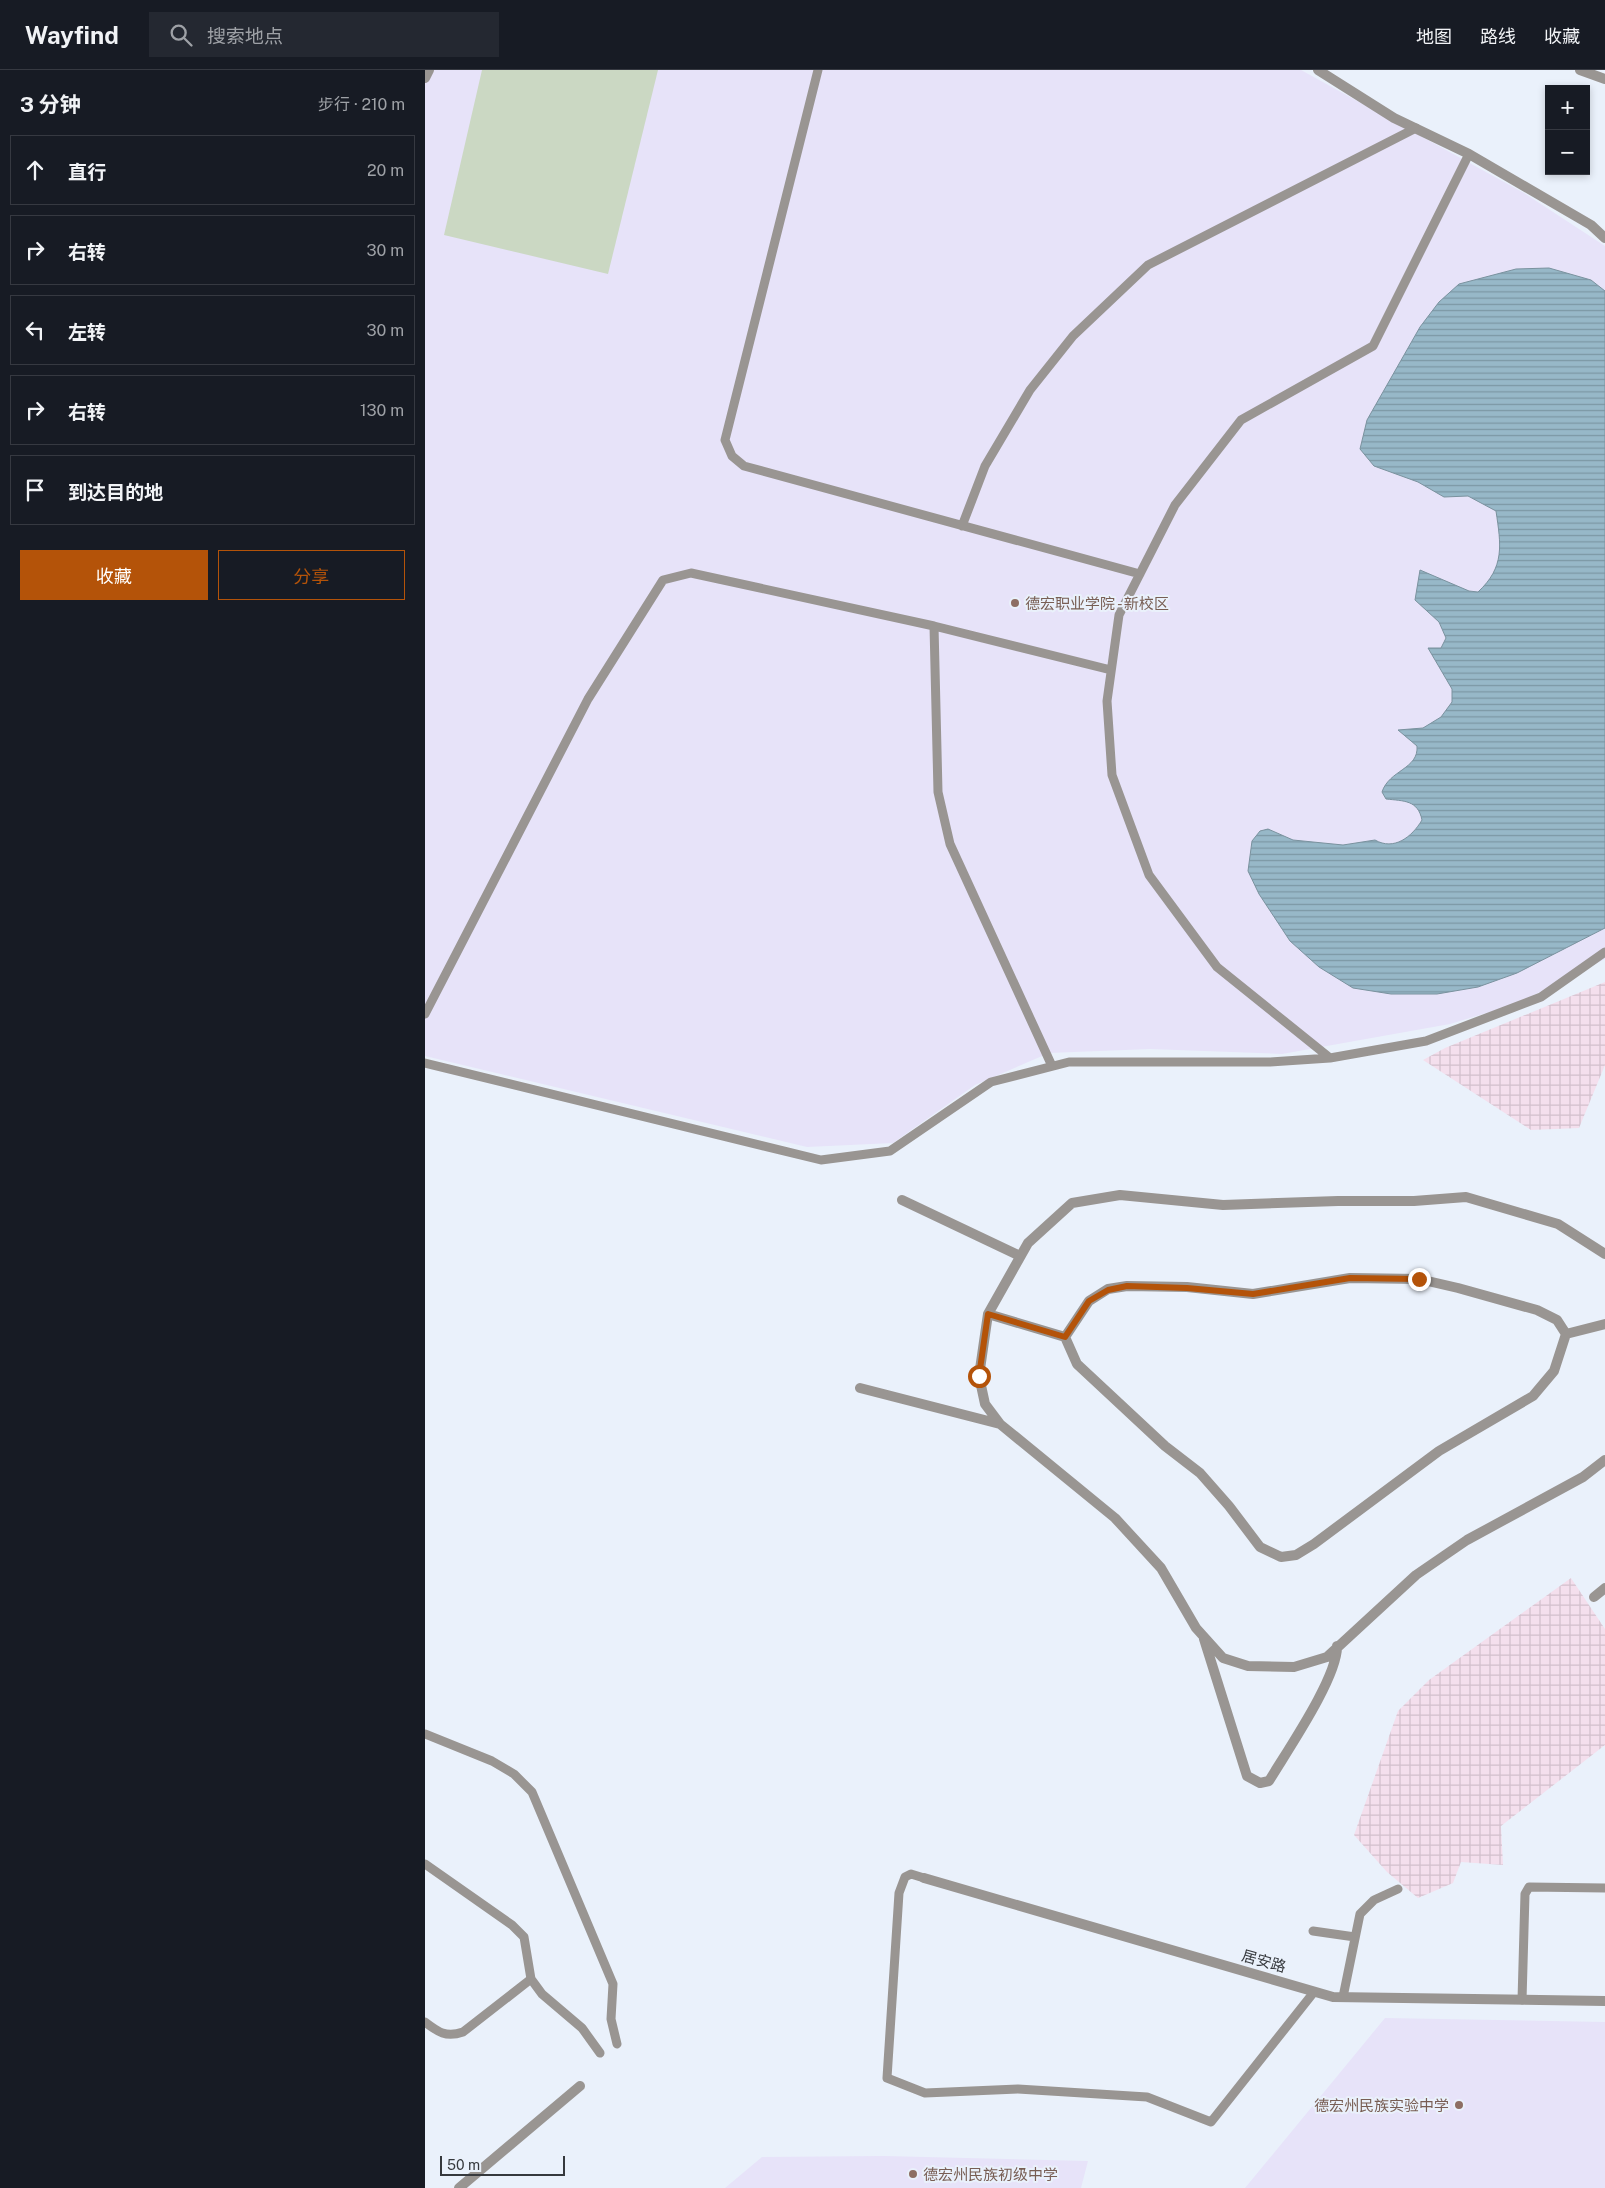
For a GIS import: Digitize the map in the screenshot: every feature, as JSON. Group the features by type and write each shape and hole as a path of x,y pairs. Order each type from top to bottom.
{"street":[{"path":"425,78 429,70"},
{"path":"1318,70 1394,118 1469,154 1591,225 1605,238"},
{"path":"1580,70 1605,78"},
{"path":"1605,1254 1558,1224 1466,1197 1414,1201 1337,1201 1223,1205 1120,1195 1072,1203 1028,1243 988,1314 979,1376 985,1404 1000,1424 1115,1518 1161,1568 1203,1636 1223,1658 1248,1666 1294,1667 1327,1657 1416,1575 1467,1540 1575,1481 1605,1460"},
{"path":"902,1200 1021,1256"},
{"path":"1065,1337 1089,1301 1108,1290 1127,1286 1187,1288 1253,1294 1350,1278 1419,1279 1458,1288 1537,1310 1557,1320 1566,1334"},
{"path":"988,1314 1065,1337 1077,1364 1165,1446 1200,1473 1229,1506 1260,1547 1281,1557 1296,1555 1314,1544 1439,1450 1533,1396 1554,1371 1566,1334"},
{"path":"1566,1334 1605,1324"},
{"path":"860,1388 1000,1424"},
{"path":"1594,1597 1605,1588"},
{"path":"1203,1636 1247,1776 1260,1783 1269,1781 1329,1679 1338,1657 1337,1646"},
{"name":"居安路","path":"925,1878 1333,1997 1605,2001"},
{"path":"459,2188 580,2086"}],"lane":[{"path":"818,70 725,440 732,456 744,466 1140,574"},
{"path":"962,526 985,466 1030,390 1073,336 1148,264 1416,128"},
{"path":"1330,1058 1217,967 1149,875 1112,776 1107,700 1119,615 1175,505 1241,420 1373,346 1469,154"},
{"path":"425,1014 588,699 663,580 691,572 934,626 1111,670"},
{"path":"934,626 938,792 950,844 1052,1066"},
{"path":"425,1063 821,1160 890,1151 991,1082 1069,1062 1270,1062 1330,1058 1426,1041 1541,997 1605,952"},
{"path":"425,1734 492,1761 514,1774 532,1792 613,1984 611,2019 617,2044"},
{"path":"425,1864 512,1925 524,1937 531,1979 542,1994 582,2028 600,2053"},
{"path":"925,1878 911,1874 905,1877 899,1893 887,2078 925,2093 1018,2090 1147,2097 1211,2122 1314,1992"},
{"path":"1522,2000 1525,1894 1529,1887 1605,1888"},
{"path":"1343,1997 1360,1914 1374,1900 1398,1889"},
{"path":"1313,1930 1355,1937"},
{"path":"425,2022 439,2033 452,2036 463,2032 531,1979"}],"shaded area":[{"name":"德宏职业学院 - 新校区","path":"428,70 1301,70 1524,193 1605,246 1605,959 1516,1004 1450,1024 1282,1054 1150,1049 1049,1053 975,1085 893,1143 807,1147 425,1056 425,75"},
{"path":"1605,982 1605,1065 1579,1128 1531,1130 1423,1060 1445,1048"},
{"path":"1571,1578 1605,1629 1605,1745 1501,1826 1503,1865 1461,1862 1453,1883 1418,1898 1387,1872 1354,1835 1398,1711 1429,1680"},
{"name":"德宏州民族实验中学","path":"1385,2018 1605,2022 1605,2188 1245,2188"},
{"name":"德宏州民族初级中学","path":"884,2156 1088,2161 1081,2188 725,2188 762,2157"}],"green space":[{"path":"482,70 658,70 608,274 444,235"}],"water":[{"path":"1549,268 1591,280 1605,291 1605,928 1517,973 1478,987 1437,994 1391,994 1353,988 1319,967 1290,941 1259,894 1248,871 1252,841 1260,831 1268,829 1293,840 1343,845 1375,840 1389,844 1408,837 1422,820 1420,813 1414,805 1404,801 1386,799 1382,792 1391,779 1409,765 1416,754 1417,746 1398,730 1423,728 1441,717 1452,702 1452,689 1428,648 1441,648 1446,638 1439,622 1415,600 1420,570 1469,591 1478,592 1493,574 1499,555 1500,545 1496,511 1468,496 1444,497 1418,482 1374,466 1360,449 1367,420 1420,327 1439,302 1459,284 1516,269"}],"place":[{"name":"德宏职业学院 - 新校区","path":"1015,603"},
{"name":"德宏州民族实验中学","path":"1459,2105"},
{"name":"德宏州民族初级中学","path":"913,2174"}],"route":[{"path":"979,1376 988,1314 1065,1337 1089,1301 1108,1290 1127,1286 1187,1288 1253,1294 1350,1278 1419,1279"}]}
